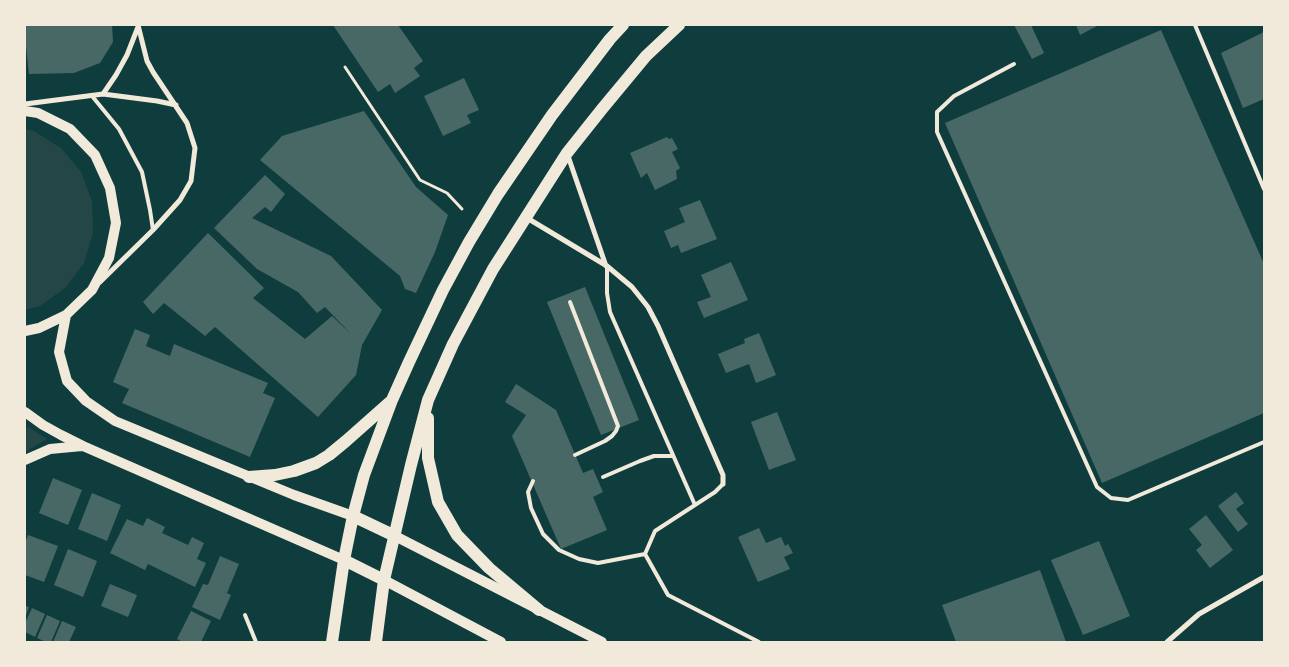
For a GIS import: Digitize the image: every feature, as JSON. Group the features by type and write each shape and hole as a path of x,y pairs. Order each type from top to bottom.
{"main road":[{"path":"332,642 344,560 364,475 392,400 409,362 443,290 498,194 552,115 610,39 623,25"},
{"path":"376,642 384,580 411,465 428,400 453,344 525,217 567,153 646,56 678,25"},
{"path":"25,111 38,113 70,129 94,155 110,188 116,223 109,258 92,290 66,315 39,328 25,330"},
{"path":"66,315 59,352 67,381 86,402 116,421 249,477 353,516 602,642"},
{"path":"249,477 275,475 316,463 346,442 392,400"},
{"path":"428,400 428,458 438,502 457,535 489,568 539,610"},
{"path":"25,412 43,425 83,446 344,560 501,642"},
{"path":"25,460 50,448 83,446"}],"street":[{"path":"102,94 116,75 127,55 138,26"},
{"path":"92,290 153,230 180,200 191,181 195,148 187,123 152,72 138,26"},
{"path":"25,104 102,94 176,105"},
{"path":"567,153 607,266"},
{"path":"525,217 607,266 632,287 648,307 723,475 723,484"},
{"path":"1167,642 1199,614 1264,577"}],"lane":[{"path":"1194,25 1264,189"},
{"path":"1014,64 954,96 937,112 937,132 1097,488 1111,498 1128,500 1264,442"},
{"path":"92,96 118,129 142,172 153,230"},
{"path":"607,266 607,293 610,312 695,505"},
{"path":"570,302 618,426 612,436 605,441 575,455"},
{"path":"603,477 654,456 673,456"},
{"path":"533,481 528,492 531,508 543,534 559,550 579,559 598,563 646,554"},
{"path":"646,554 656,531 715,492 723,484"},
{"path":"646,554 668,595 758,642"},
{"path":"245,615 256,642"}],"path":[{"path":"344,67 420,180 447,193 462,209"}],"shaded area":[{"path":"25,129 34,131 61,148 81,172 92,201 93,233 84,263 65,288 40,306 25,310"},
{"path":"27,426 47,439 25,452 25,445"}],"building":[{"path":"25,25 112,25 113,42 100,63 74,73 29,74"},
{"path":"333,25 398,25 423,61 414,68 420,76 395,93 390,84 378,92"},
{"path":"1014,25 1031,25 1044,53 1032,59"},
{"path":"1076,25 1099,25 1080,35"},
{"path":"1161,30 1264,264 1264,413 1102,483 945,123"},
{"path":"1264,32 1264,99 1243,108 1221,53"},
{"path":"464,78 479,110 467,115 471,123 443,136 424,96"},
{"path":"364,111 416,187 448,215 435,252 416,293 405,289 400,276 260,160 282,136"},
{"path":"667,137 669,139 672,138 678,149 672,152 680,168 676,171 677,179 655,190 647,173 641,178 630,153"},
{"path":"265,175 285,194 271,212 265,207 252,218 331,256 382,310 362,345 356,375 318,417 215,327 205,336 164,303 153,314 143,302 208,233 264,288 253,298 305,339 332,316 351,334 325,307 317,313 298,292 257,269 214,228"},
{"path":"700,200 717,239 681,253 678,245 671,248 664,231 685,222 679,208"},
{"path":"731,262 748,300 704,318 697,302 711,297 701,275"},
{"path":"585,287 639,420 601,435 547,302"},
{"path":"135,329 150,335 146,346 170,356 174,344 268,383 263,393 275,398 250,457 122,403 129,389 113,382"},
{"path":"759,333 776,375 756,383 749,364 726,373 718,354 745,343 744,339"},
{"path":"516,384 556,410 583,473 593,469 603,492 593,497 607,530 561,549 512,436 526,415 505,402"},
{"path":"777,412 796,460 769,470 751,422"},
{"path":"53,478 82,490 68,525 39,513"},
{"path":"1236,492 1244,503 1236,509 1248,524 1238,532 1218,506"},
{"path":"92,493 121,505 107,541 78,529"},
{"path":"1206,515 1233,550 1210,568 1196,550 1202,545 1189,529"},
{"path":"147,518 165,527 162,533 188,545 192,537 204,543 197,559 206,563 195,587 148,564 145,570 110,553 127,519 143,526"},
{"path":"759,528 766,543 781,537 785,546 788,544 793,553 784,557 790,569 758,582 738,537"},
{"path":"28,535 58,546 44,582 25,575 25,543"},
{"path":"1099,541 1130,616 1083,635 1051,560"},
{"path":"68,549 97,561 83,597 54,585"},
{"path":"220,556 239,564 227,593 222,591 231,595 220,620 192,607 203,584 208,585"},
{"path":"1040,570 1066,642 956,642 942,605"},
{"path":"110,584 137,595 128,617 101,606"},
{"path":"25,606 29,607 25,618"},
{"path":"32,608 45,614 35,637 25,632 25,623"},
{"path":"191,611 211,621 201,642 183,642 177,639"},
{"path":"47,615 60,621 51,642 37,638"},
{"path":"62,621 76,627 69,642 53,642"}]}
